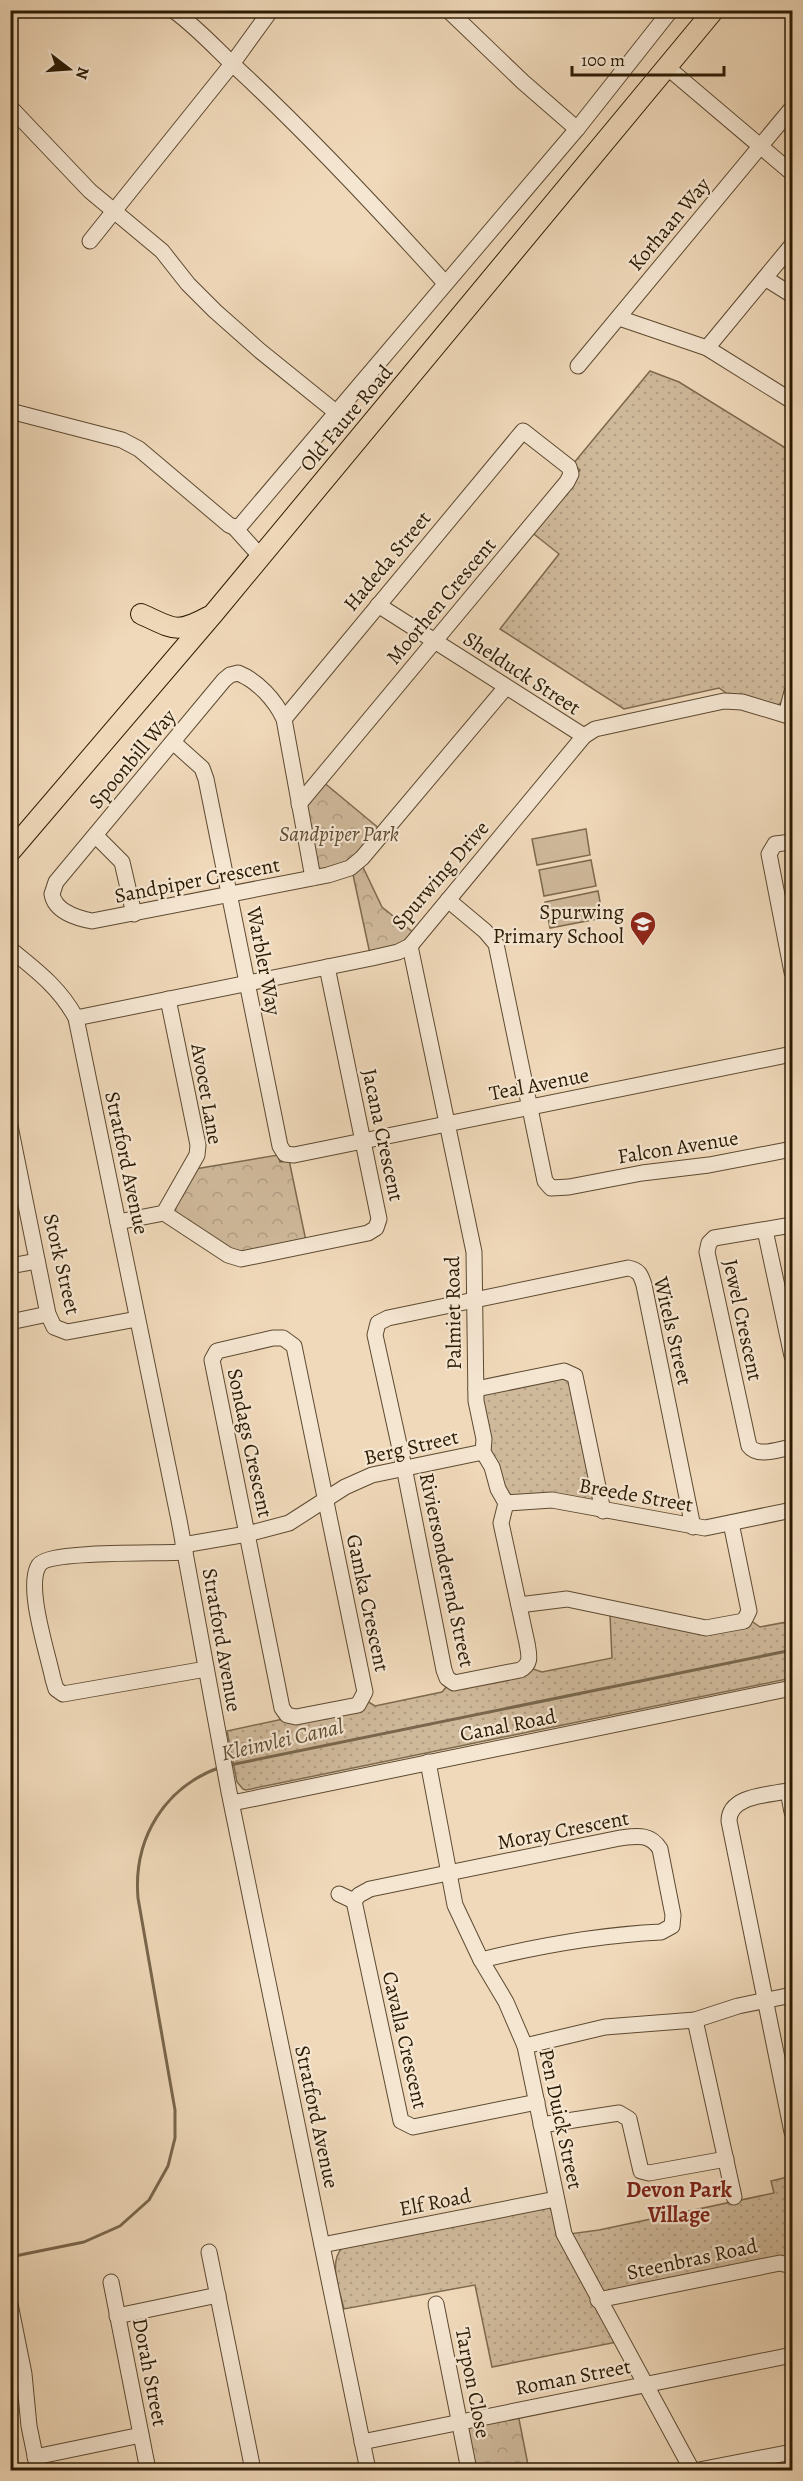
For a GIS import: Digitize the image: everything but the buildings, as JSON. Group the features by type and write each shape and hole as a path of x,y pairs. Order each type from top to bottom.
{"main road":[{"name":"Old Faure Road","path":"10,852 261,557 714,10"},
{"path":"141,614 180,629 189,627 214,613"}],"street":[{"path":"173,10 232,64 352,182 445,283"},
{"path":"90,241 232,64 272,10"},
{"path":"448,10 523,82 577,129"},
{"path":"234,527 246,520 337,413 577,129 671,10"},
{"path":"668,68 792,173"},
{"path":"10,107 73,175 113,212 162,251 188,284 250,342 337,413"},
{"name":"Korhaan Way","path":"578,366 792,108"},
{"path":"707,348 792,245"},
{"path":"765,278 792,296"},
{"path":"619,318 707,348 792,401"},
{"path":"10,411 104,435 131,445 234,527 261,557"},
{"name":"Hadeda Street","path":"284,719 523,431"},
{"name":"Moorhen Crescent","path":"299,804 570,478 571,470 566,464 523,431"},
{"name":"Shelduck Street","path":"378,605 584,736"},
{"name":"Spoonbill Way","path":"56,882 230,675 238,673 244,676 274,701 284,719"},
{"name":"Sandpiper Crescent","path":"56,882 53,888 53,900 72,916 92,921 343,871 362,858 506,687"},
{"path":"789,716 792,692"},
{"name":"Spurwing Drive","path":"76,1018 389,954 410,946 584,736 605,725 724,700 742,702 789,716"},
{"path":"284,719 313,878"},
{"name":"Warbler Way","path":"173,742 202,768 204,774 281,1149 285,1154 294,1155"},
{"path":"96,836 122,861 134,914"},
{"path":"786,842 771,846 769,854 792,972"},
{"path":"448,900 485,931 496,944 531,1108"},
{"name":"Palmiet Road","path":"410,946 474,1252 476,1389 484,1439 483,1452 492,1467 498,1489 506,1503 501,1523 530,1657 526,1667 520,1670"},
{"name":"Stratford Avenue","path":"10,949 43,975 57,990 76,1018 184,1549 228,1787 368,2470"},
{"name":"Jacana Crescent","path":"164,1213 236,1258 368,1233 375,1228 379,1219 327,967"},
{"name":"Avocet Lane","path":"164,1213 196,1160 198,1150 168,999"},
{"name":"Teal Avenue","path":"294,1155 792,1054"},
{"name":"Falcon Avenue","path":"531,1108 545,1181 555,1189 642,1173 709,1165 792,1149"},
{"name":"Stork Street","path":"10,1126 48,1314 54,1328 67,1332 137,1319"},
{"path":"10,1210 27,1206"},
{"path":"118,1222 164,1213"},
{"name":"Jewel Crescent","path":"792,1225 714,1238 709,1243 707,1252 749,1446 760,1453 792,1447"},
{"path":"765,1230 792,1356"},
{"path":"10,1266 37,1261"},
{"name":"Witels Street","path":"475,1299 628,1268 638,1271 644,1285 693,1527"},
{"path":"404,1467 375,1329 382,1320 475,1299"},
{"path":"10,1322 48,1314"},
{"name":"Sondags Crescent","path":"247,1534 212,1367 213,1354 218,1351 273,1338 283,1338 294,1346 326,1501"},
{"path":"476,1389 564,1371 575,1376 603,1511"},
{"name":"Berg Street","path":"207,1670 63,1694 56,1689 37,1605 35,1578 38,1566 44,1561 87,1555 184,1549 247,1534 289,1523 358,1480 404,1467 483,1452"},
{"name":"Riviersonderend Street","path":"404,1467 447,1678 458,1683 520,1670"},
{"name":"Breede Street","path":"506,1503 552,1500 705,1528 792,1510"},
{"name":"Gamka Crescent","path":"247,1534 284,1712 296,1717 358,1705 365,1692 326,1501"},
{"path":"519,1605 567,1599 706,1628 744,1621 749,1611 731,1523"},
{"name":"Canal Road","path":"232,1803 792,1688"},
{"name":"Pen Duick Street","path":"428,1762 455,1905 506,2002 525,2046 556,2199 568,2245 692,2470"},
{"path":"792,1812 790,1791 739,1802 734,1805 729,1814 792,2132"},
{"name":"Moray Crescent","path":"448,1874 639,1835 652,1840 660,1849 673,1915 672,1926 668,1930 586,1938 482,1960"},
{"path":"339,1894 354,1901 370,1889 448,1874"},
{"name":"Cavalla Crescent","path":"354,1901 401,2121 413,2127 537,2102"},
{"path":"525,2046 606,2027 695,2020 738,2006 792,1995"},
{"path":"695,2020 734,2197"},
{"path":"541,2125 619,2113 629,2119 641,2170 649,2173 726,2159"},
{"name":"Elf Road","path":"322,2245 556,2199"},
{"path":"209,2252 254,2470"},
{"name":"Steenbras Road","path":"598,2300 780,2263 792,2266"},
{"name":"Dorah Street","path":"111,2282 148,2470"},
{"path":"117,2316 218,2295"},
{"path":"10,2304 14,2339 24,2374 29,2426 37,2464 141,2435"},
{"name":"Tarpon Close","path":"436,2304 469,2470"},
{"name":"Roman Street","path":"362,2442 792,2355"},
{"path":"699,2470 792,2452"}],"green space":[{"path":"650,371 679,382 792,452 792,676 786,698 777,706 729,695 719,688 624,709 500,629 559,554 530,531 580,470 573,464"},
{"name":"Sandpiper Park","path":"322,781 381,830 346,866 319,870 305,803"},
{"path":"586,829 590,855 537,865 532,839"},
{"path":"591,860 596,886 544,896 539,870"},
{"path":"361,863 382,907 414,933 400,946 370,954 352,870"},
{"path":"598,891 603,918 550,928 545,902"},
{"path":"278,1155 280,1162 289,1160 306,1241 236,1255 172,1210 195,1169"},
{"path":"568,1376 594,1501 515,1498 506,1491 493,1466 482,1393"},
{"path":"610,1615 709,1632 750,1620 760,1627 792,1621 792,1678 246,1790 237,1782 227,1731 367,1701 375,1706 442,1692 448,1685 530,1668 542,1672 612,1658"},
{"path":"792,2176 792,2262 610,2293 597,2288 569,2234 599,2230 774,2193 771,2181"},
{"path":"549,2206 617,2342 492,2367 475,2285 344,2309 335,2269 338,2254 342,2248"},
{"path":"518,2414 529,2470 473,2470 466,2427"}],"waterway":[{"name":"Kleinvlei Canal","path":"230,1765 792,1650"},
{"name":"Kleinvlei Canal","path":"10,2257 84,2242 120,2226 149,2200 168,2166 175,2138 175,2110 138,1898 138,1876 147,1836 156,1818 168,1802 201,1776 221,1767"}],"place":[{"name":"Spurwing Primary School","path":"643,947"}],"district":[{"name":"Devon Park Village","path":"679,2202"}]}
